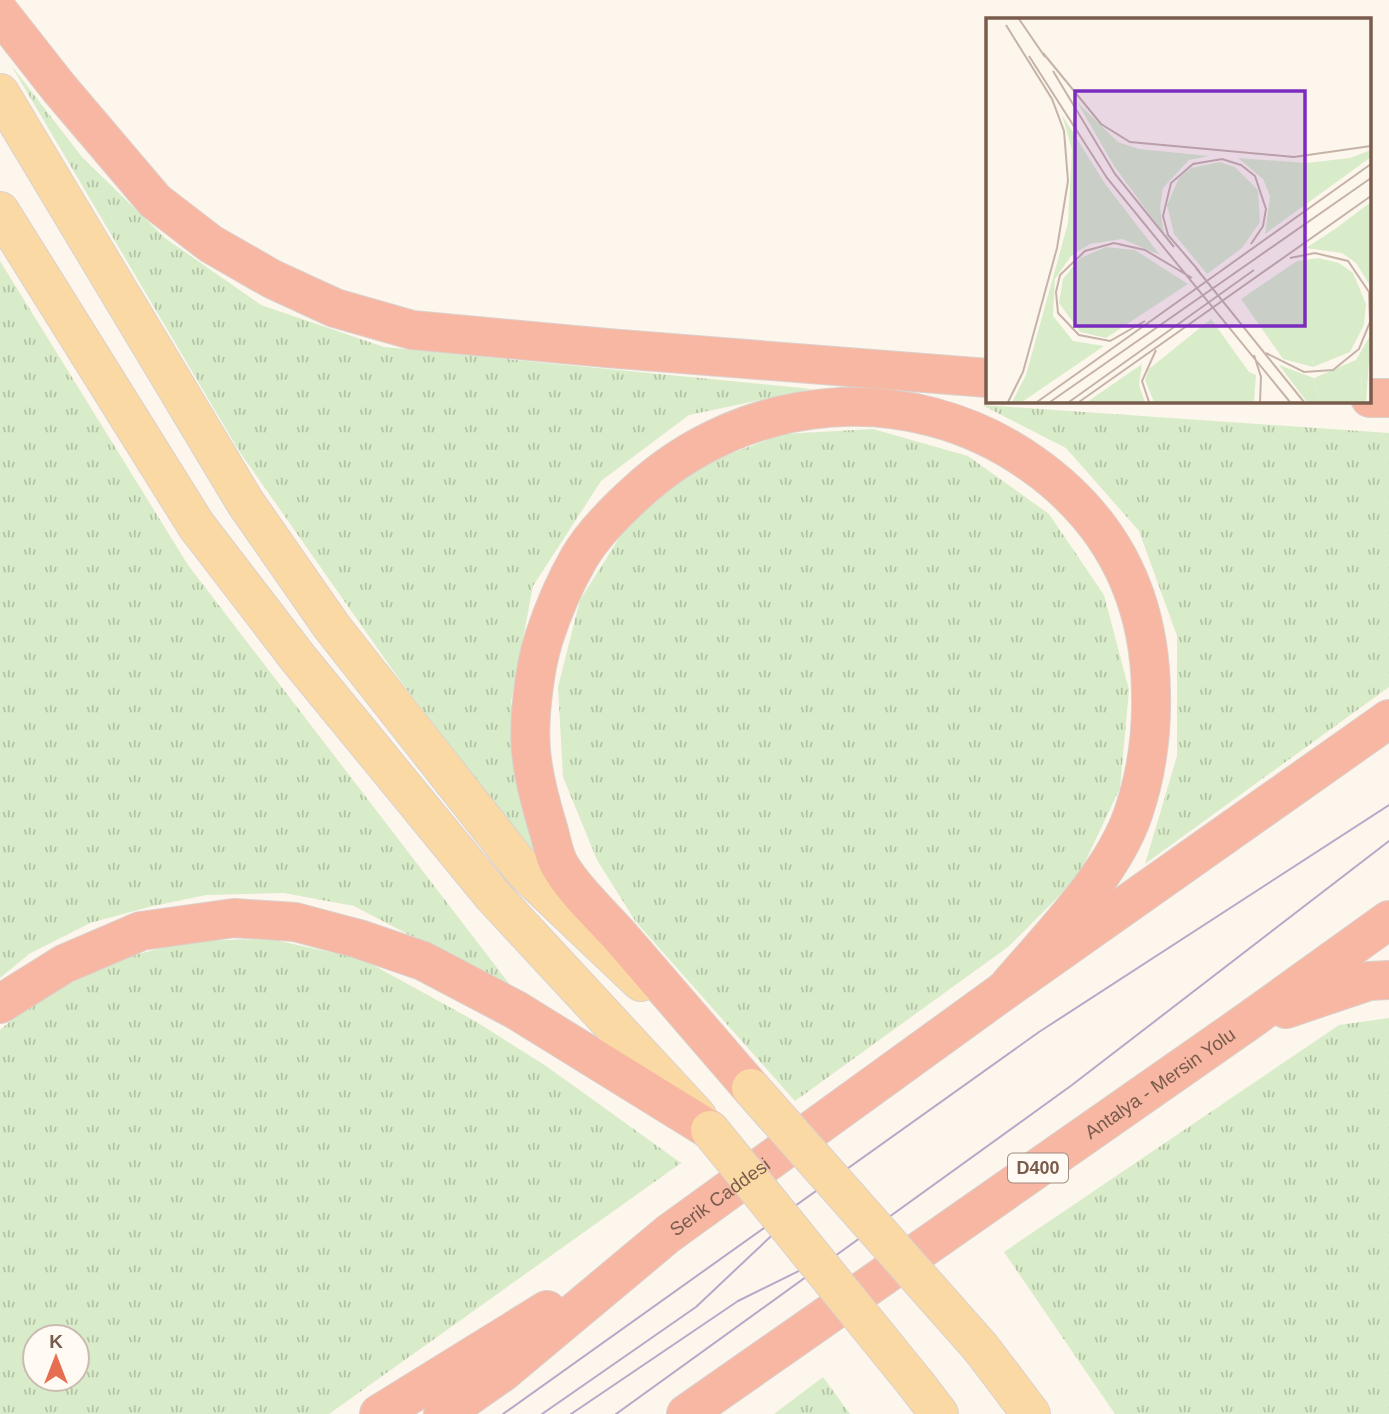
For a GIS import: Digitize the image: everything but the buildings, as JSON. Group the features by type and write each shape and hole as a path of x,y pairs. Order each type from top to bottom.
{"highway":[{"path":"0,13 155,201 211,244 272,279 335,308 412,330 986,378"},
{"path":"751,1088 560,867 540,800 531,755 539,656 556,603 581,555 614,513 653,477 711,439 762,419 820,408 890,408 946,420 1006,445 1058,482 1090,514 1120,559 1139,604 1151,659 1152,710 1147,759 1133,816 1089,891 1005,990"},
{"path":"1005,990 1389,719"},
{"path":"0,1004 64,964 141,931 234,918 295,922 359,939 423,961 516,1010 710,1130"},
{"name":"Antalya - Mersin Yolu","path":"686,1414 1389,920"},
{"path":"1247,1022 1369,981 1389,980"},
{"name":"Serik Caddesi","path":"443,1414 503,1372 668,1234 1005,990"},
{"path":"379,1414 668,1234"}],"main road":[{"path":"0,93 245,502 332,627 524,870 751,1088 981,1348 1031,1414"},
{"path":"0,211 196,525 289,647 493,896 710,1130 939,1414"}],"green space":[{"path":"11,65 82,157 165,238 261,305 384,347 812,389 689,415 601,481 533,586 511,702 538,860 399,679 239,451"},
{"path":"0,261 188,565 514,990 354,906 284,893 206,895 90,923 29,954 0,978"},
{"path":"982,405 1389,433 1389,687 1145,864 1177,756 1177,636 1139,531 1066,448"},
{"path":"873,429 968,456 1049,514 1104,595 1129,690 1120,788 1078,877 1008,947 795,1101 636,922 597,860 563,777 558,687 580,600 628,524 698,466 783,434"},
{"path":"270,939 362,959 475,1021 546,1066 681,1163 329,1414 0,1414 0,1030 28,1006 113,961 187,941"},
{"path":"1389,1018 1389,1414 1115,1414 1004,1252 1339,1025"},
{"path":"823,1377 850,1414 774,1414"}],"tram line":[{"path":"503,1414 1039,1032 1389,805"},
{"path":"616,1414 1072,1085 1389,841"},
{"path":"542,1414 696,1307 786,1222"},
{"path":"571,1414 738,1301 813,1264"}]}
